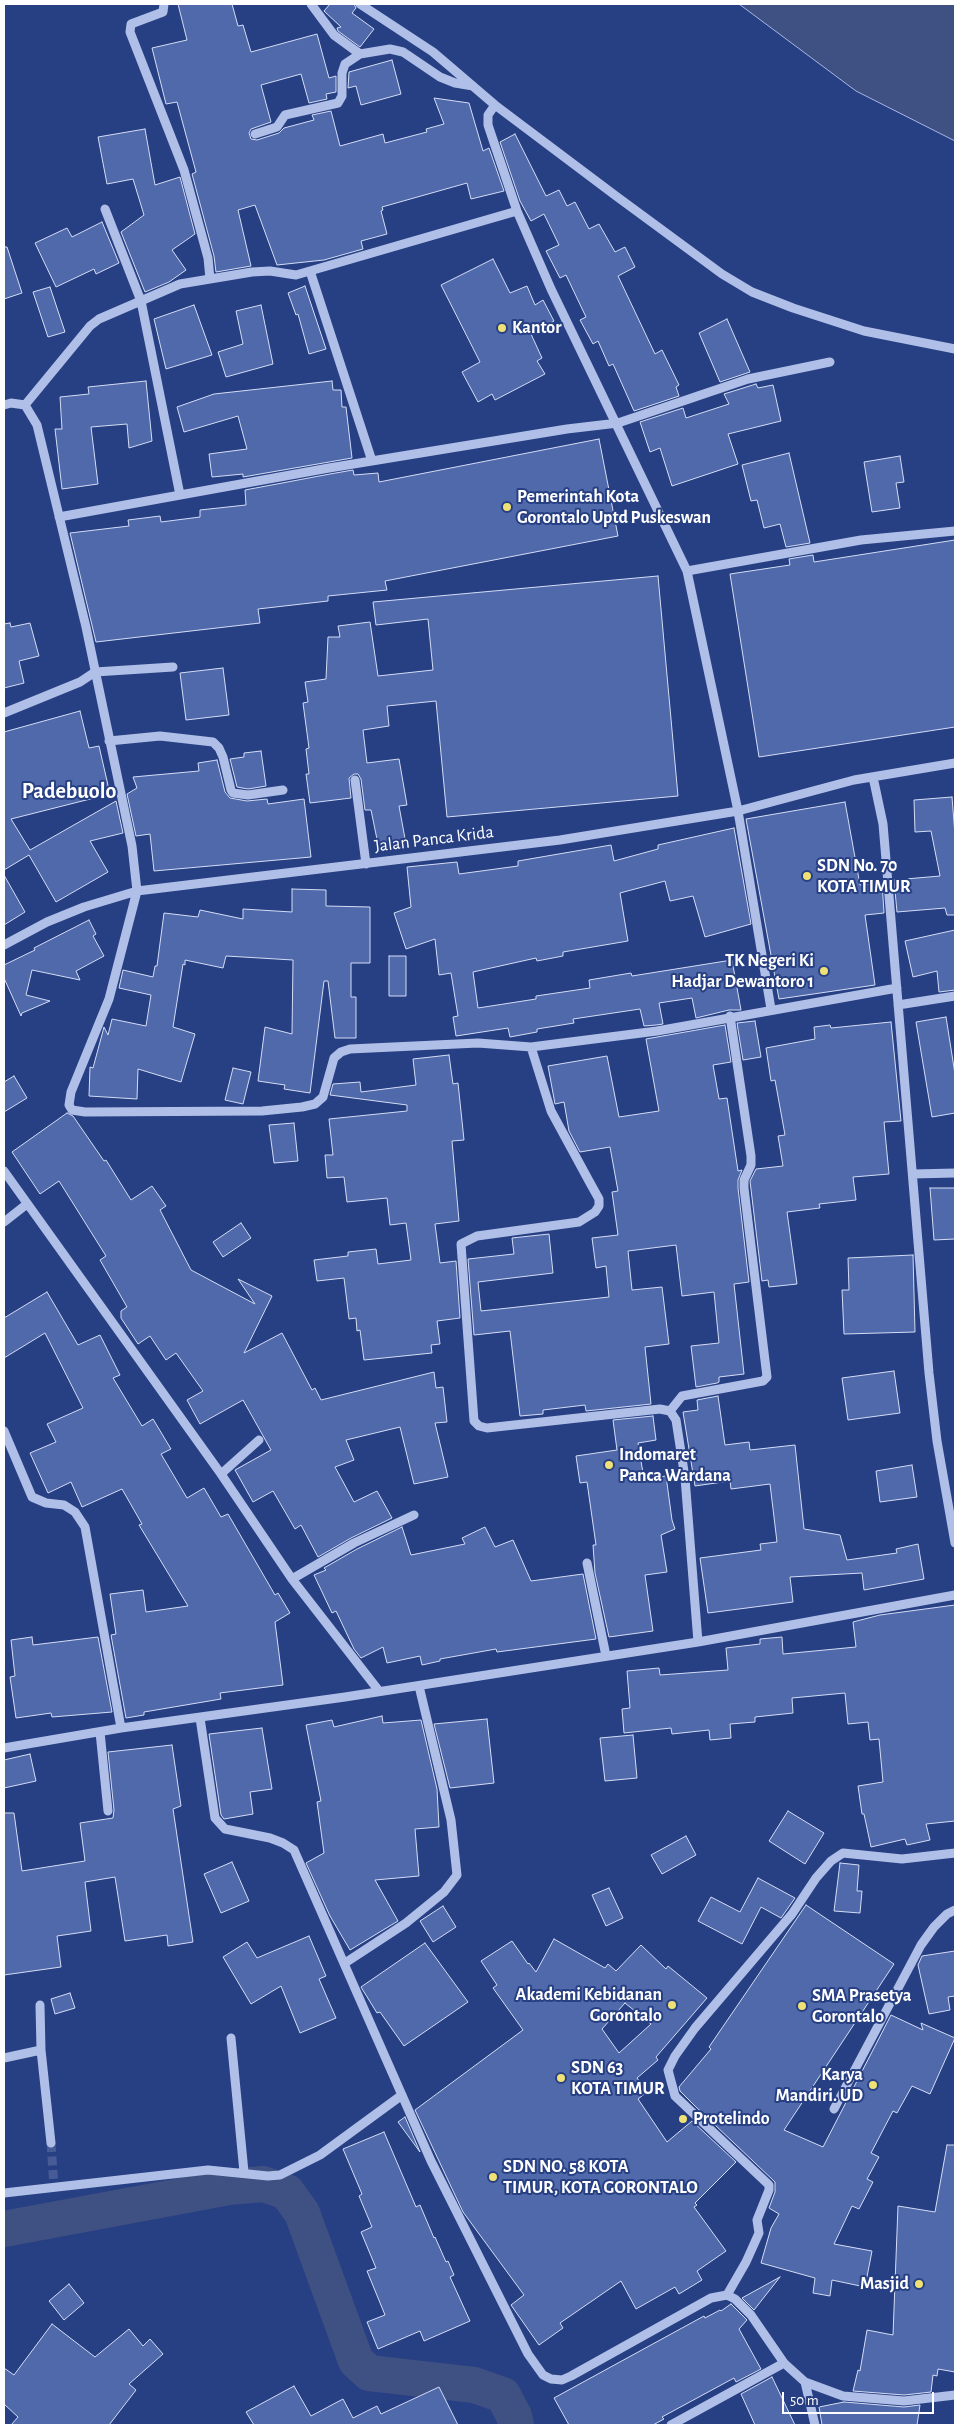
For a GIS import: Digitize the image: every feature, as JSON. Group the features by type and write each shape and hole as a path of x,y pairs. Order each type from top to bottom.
{"street":[{"path":"164,4 163,12 131,24 130,32 184,170 208,258 210,279"},
{"path":"311,4 334,35 360,54"},
{"path":"360,4 433,52 495,105 649,221 752,292 801,311 864,331 955,349"},
{"path":"255,134 277,127 285,115 338,103 342,96 342,73 345,64 360,54 390,49 403,52 440,77 455,83 474,86"},
{"path":"495,105 488,115 488,125 517,210 552,289 618,423 687,571 738,811 771,1009"},
{"path":"104,209 141,301 180,495"},
{"path":"25,405 90,326 99,319 180,284 252,272 270,271 296,275 517,210"},
{"path":"310,271 372,461"},
{"path":"59,517 567,428 618,423 748,379 830,362"},
{"path":"4,405 11,403 25,405"},
{"path":"25,405 37,425 86,627 132,846 137,891 109,999 71,1092 69,1105 77,1112 262,1111 292,1109 315,1104 323,1097 334,1058 341,1052 350,1049 478,1043 531,1047 657,1031 730,1016 897,988"},
{"path":"687,571 860,540 955,531"},
{"path":"4,713 80,682 95,672 174,667"},
{"path":"110,741 160,736 212,742 219,748 223,757 233,793 248,795 283,790"},
{"name":"Jalan Panca Krida","path":"4,945 47,922 84,907 137,891 560,840 738,811 873,777 955,763"},
{"path":"873,777 883,824 937,1440 955,1543"},
{"path":"355,780 366,864"},
{"path":"898,1005 955,996"},
{"path":"670,1411 678,1398 686,1394 763,1381 768,1377 744,1188 744,1180 751,1165 751,1156 730,1016"},
{"path":"531,1047 551,1111 599,1200 599,1206 595,1212 579,1222 477,1236 461,1244 459,1248 474,1421 479,1426 487,1428 660,1409 670,1411 676,1420 685,1478 698,1642"},
{"path":"4,1171 221,1474 292,1579 380,1691"},
{"path":"913,1174 955,1173"},
{"path":"4,1222 28,1204"},
{"path":"4,1430 6,1441 32,1497 46,1503 64,1505 75,1512 85,1527 120,1728"},
{"path":"221,1474 259,1440"},
{"path":"292,1579 354,1543 414,1515"},
{"path":"587,1563 606,1656"},
{"path":"4,1748 120,1728 419,1686 698,1642 955,1595"},
{"path":"345,1963 406,1923 444,1892 457,1874 451,1820 419,1686"},
{"path":"200,1718 213,1810 218,1824 230,1831 284,1842 294,1850 431,2161 528,2354 543,2375 551,2380 562,2380 711,2298 727,2295 735,2298 751,2315 784,2363 805,2382 835,2395 862,2398 904,2401 955,2395"},
{"path":"100,1732 108,1811"},
{"path":"727,2295 746,2262 759,2233 758,2220 769,2185 675,2096 668,2070 675,2056 695,2028 743,1974 792,1914 816,1878 831,1861 843,1853 902,1859 955,1853"},
{"path":"834,2109 921,1945 934,1927 947,1914 955,1910"},
{"path":"40,2005 41,2050 50,2143"},
{"path":"231,2038 244,2172"},
{"path":"4,2058 41,2050"},
{"path":"4,2193 199,2171 244,2172 268,2176 280,2175 320,2154 402,2095"},
{"path":"671,2425 784,2363"},
{"path":"805,2382 815,2425"}],"water":[{"path":"739,4 955,4 955,141 856,91"}],"building":[{"path":"178,4 232,4 238,26 243,25 251,52 317,34 329,78 336,76 336,92 326,94 327,99 309,103 301,74 261,85 271,122 251,129 249,133 251,139 257,140 279,133 284,128 314,120 312,115 331,111 340,146 383,134 385,143 427,132 426,129 444,124 434,98 469,103 483,151 489,148 504,191 471,199 467,183 382,207 383,210 381,211 387,234 361,241 363,249 324,260 277,265 255,205 238,210 251,266 216,272 214,256 192,174 196,172 177,102 166,104 152,48 187,40"},
{"path":"330,4 354,4 356,8 352,13 374,29 360,47 338,31 337,28 341,27 324,11"},
{"path":"392,60 401,94 361,105 356,86 348,88 349,72"},
{"path":"145,129 155,185 180,177 195,234 172,250 186,270 169,282 145,292 121,232 144,215 133,179 107,184 98,137"},
{"path":"515,134 546,196 559,190 567,206 575,202 589,229 599,224 615,252 625,247 635,267 618,276 655,354 662,350 679,385 676,387 679,396 634,411 613,364 609,366 598,341 593,344 580,320 586,317 566,275 560,278 546,251 559,245 544,214 531,221 520,201 500,142"},
{"path":"102,222 119,263 96,274 94,269 56,287 35,243 67,228 72,237"},
{"path":"4,247 7,247 22,293 4,299"},
{"name":"Kantor","path":"493,259 510,293 527,286 535,305 543,300 554,321 531,334 542,358 537,361 545,374 495,400 492,394 478,402 462,372 480,362 441,285"},
{"path":"305,286 326,349 309,354 298,314 296,315 288,293"},
{"path":"50,287 65,332 48,337 33,292"},
{"path":"194,305 212,355 166,369 154,319"},
{"path":"261,305 273,364 226,377 218,352 243,344 236,311"},
{"path":"727,319 750,372 720,382 699,333"},
{"path":"146,381 152,441 129,448 127,424 91,427 98,484 62,489 55,429 62,429 60,397 89,394 88,387"},
{"path":"332,381 333,390 341,390 342,407 346,407 352,458 243,477 243,474 212,477 209,454 247,449 238,416 184,432 177,407 214,394"},
{"path":"756,384 758,388 773,385 781,421 728,434 738,464 672,486 660,448 650,452 640,422 683,408 686,418 729,404 724,394"},
{"path":"599,439 618,536 385,581 387,590 328,596 328,601 258,609 260,623 96,642 70,533 129,526 128,520 160,516 161,522 200,517 200,510 246,505 245,490 330,474 353,470 354,475 378,473 379,482"},
{"path":"789,453 810,543 786,547 780,524 764,528 757,500 751,501 742,465"},
{"path":"900,456 904,482 896,483 900,508 872,512 864,462"},
{"path":"955,540 955,727 759,757 730,574 790,565 789,559 813,555 814,562"},
{"path":"658,576 678,796 447,817 436,701 387,706 389,726 363,730 367,763 399,759 407,805 399,806 406,844 379,849 371,810 365,810 361,779 358,774 354,774 349,778 351,798 310,803 306,774 309,774 306,749 309,748 303,703 308,702 305,682 326,679 328,637 340,637 338,626 370,622 378,676 433,670 428,619 376,625 373,602"},
{"path":"10,623 11,627 30,623 39,656 19,661 24,683 4,688 4,624"},
{"path":"223,668 229,715 186,720 180,673"},
{"path":"80,711 89,748 99,746 110,794 11,819 30,850 116,801 123,833 90,841 108,872 56,902 29,855 4,870 4,732"},
{"path":"261,751 266,786 248,789 237,787 230,759 244,757 244,753"},
{"path":"217,760 225,792 230,798 247,801 267,799 268,804 304,799 311,857 154,871 150,834 136,836 127,794 137,788 133,777 199,771 198,763"},
{"path":"952,797 955,835 955,915 947,915 945,908 897,912 894,880 940,876 931,831 915,832 914,800"},
{"name":"SDN No. 70 KOTA TIMUR","path":"845,802 860,885 882,882 884,913 865,915 875,985 779,999 746,819"},
{"path":"734,828 751,924 705,937 693,896 670,901 665,881 620,893 628,941 563,952 563,956 537,961 536,958 473,972 478,1008 536,999 536,996 590,988 589,980 631,973 632,976 732,960 741,1010 729,1010 696,1018 692,998 659,1003 663,1024 644,1026 640,1009 573,1019 574,1023 537,1029 537,1032 510,1037 508,1028 456,1036 453,1017 458,1016 451,973 439,975 435,939 406,949 394,913 411,907 407,867 457,862 459,874 518,866 518,861 611,845 614,861 658,849 658,845"},
{"path":"4,875 25,912 4,925"},
{"path":"292,889 326,890 326,906 370,907 370,963 351,963 351,997 356,997 356,1038 335,1038 328,981 324,981 310,1093 284,1089 285,1085 258,1081 265,1027 292,1034 293,960 226,956 223,968 185,960 185,965 183,964 173,1027 195,1034 181,1082 138,1069 137,1099 89,1096 90,1067 93,1068 104,1027 108,1035 112,1019 146,1026 151,995 119,988 123,970 153,977 155,966 157,966 164,913 198,917 200,910 243,919 243,909 292,912"},
{"path":"89,920 96,934 93,936 104,956 76,971 80,980 32,970 26,995 50,1001 22,1013 21,1016 4,978 4,965"},
{"path":"955,930 955,990 939,992 937,971 913,977 905,941"},
{"path":"389,956 406,956 406,996 389,996"},
{"path":"946,1017 955,1074 955,1113 932,1117 916,1022"},
{"path":"755,1021 761,1057 743,1060 737,1023"},
{"path":"891,1022 901,1121 884,1122 889,1174 853,1177 856,1200 819,1204 820,1208 787,1212 797,1284 769,1287 768,1280 762,1281 750,1181 756,1169 783,1166 778,1136 785,1135 775,1080 771,1081 766,1048 815,1039 814,1027 830,1025 831,1028"},
{"path":"725,1025 731,1062 713,1065 719,1099 727,1098 738,1171 742,1170 738,1180 738,1188 749,1282 734,1284 744,1374 719,1377 719,1382 717,1383 696,1387 691,1346 719,1343 714,1292 682,1296 676,1245 628,1251 632,1290 662,1287 669,1344 645,1347 651,1404 586,1411 585,1405 543,1410 543,1414 520,1416 510,1331 474,1335 468,1259 514,1254 512,1238 549,1234 553,1273 478,1282 481,1311 609,1297 606,1266 596,1268 592,1238 618,1235 612,1192 618,1191 610,1147 580,1152 569,1131 564,1102 555,1104 548,1066 607,1056 619,1117 659,1111 646,1039"},
{"path":"449,1055 453,1084 458,1083 464,1140 452,1141 459,1221 435,1224 440,1263 456,1261 460,1318 437,1321 440,1344 431,1345 432,1353 364,1360 360,1330 357,1331 356,1318 349,1319 344,1278 317,1281 314,1260 348,1256 348,1252 376,1249 378,1264 411,1260 406,1223 390,1225 387,1198 347,1202 344,1177 327,1178 325,1155 333,1155 329,1119 407,1111 407,1105 330,1095 333,1084 360,1082 361,1092 416,1085 413,1059"},
{"path":"233,1068 251,1072 243,1104 225,1100"},
{"path":"14,1076 27,1098 4,1112 4,1082"},
{"path":"67,1113 73,1116 104,1161 106,1160 131,1200 152,1186 166,1206 160,1210 191,1270 255,1304 238,1279 272,1296 244,1353 282,1333 312,1390 315,1388 321,1400 434,1372 436,1388 443,1387 447,1422 435,1423 448,1477 414,1484 400,1427 346,1440 354,1460 335,1467 354,1502 377,1491 392,1518 318,1557 301,1525 295,1529 273,1491 253,1502 235,1470 271,1450 243,1400 200,1424 187,1400 203,1391 176,1353 166,1360 150,1336 138,1344 121,1318 121,1311 127,1307 100,1260 106,1256 59,1181 40,1194 12,1152"},
{"path":"294,1123 298,1161 274,1163 269,1125"},
{"path":"930,1188 955,1188 955,1239 934,1240"},
{"path":"241,1223 251,1238 223,1257 213,1242"},
{"path":"913,1255 915,1332 844,1334 842,1290 849,1290 848,1258"},
{"path":"47,1292 78,1345 100,1335 120,1375 113,1378 142,1426 153,1419 171,1449 161,1454 187,1498 204,1488 221,1517 228,1514 275,1595 278,1593 290,1613 275,1622 283,1685 220,1693 221,1699 144,1712 144,1715 126,1718 111,1635 116,1634 110,1594 143,1590 146,1612 188,1606 139,1525 142,1524 122,1489 82,1507 71,1482 48,1493 30,1453 56,1442 47,1424 83,1408 45,1333 4,1358 4,1318"},
{"path":"894,1371 900,1413 848,1420 842,1378"},
{"path":"718,1396 725,1445 749,1442 750,1450 795,1445 804,1529 840,1535 847,1560 897,1553 896,1549 918,1544 924,1579 864,1590 862,1573 790,1577 793,1602 708,1613 700,1558 761,1550 760,1544 777,1542 770,1484 731,1489 730,1481 695,1486 683,1412 698,1410 697,1400"},
{"path":"653,1416 656,1440 638,1443 644,1479 666,1476 675,1529 661,1535 667,1572 645,1575 653,1631 609,1637 595,1573 593,1545 596,1545 587,1482 580,1483 576,1456 617,1450 613,1420"},
{"path":"912,1465 917,1497 880,1502 876,1471"},
{"path":"402,1527 411,1555 465,1544 462,1538 485,1527 495,1547 513,1540 531,1581 583,1574 596,1639 497,1652 496,1649 440,1659 440,1661 422,1665 420,1656 387,1663 383,1647 361,1658 354,1649 336,1611 332,1613 314,1575 326,1570 324,1568 357,1549"},
{"path":"955,1605 955,1821 926,1824 930,1840 907,1845 905,1839 871,1847 864,1814 862,1814 858,1786 883,1782 879,1739 870,1740 868,1722 848,1724 845,1693 792,1698 793,1713 755,1717 755,1722 730,1724 731,1738 710,1740 709,1730 672,1734 671,1728 624,1733 622,1709 630,1708 627,1671 659,1668 660,1675 728,1670 726,1648 760,1644 760,1639 782,1637 783,1654 856,1647 853,1622 880,1615"},
{"path":"32,1637 33,1645 98,1637 112,1712 52,1717 51,1713 16,1718 10,1677 15,1676 11,1640"},
{"path":"382,1716 383,1723 421,1720 437,1789 439,1827 415,1829 419,1876 375,1880 398,1921 350,1950 330,1916 306,1863 324,1853 317,1802 321,1801 306,1725 332,1720 334,1727"},
{"path":"487,1719 494,1783 450,1788 434,1724"},
{"path":"262,1728 272,1789 250,1792 253,1814 224,1819 221,1815 209,1734"},
{"path":"633,1735 637,1778 605,1781 600,1738"},
{"path":"172,1745 181,1806 173,1809 193,1942 168,1946 167,1935 125,1941 115,1877 85,1882 91,1931 57,1936 61,1967 4,1975 4,1813 14,1813 22,1871 85,1861 80,1823 113,1818 114,1810 108,1752"},
{"path":"30,1754 36,1781 4,1788 4,1760"},
{"path":"788,1811 824,1833 805,1864 769,1841"},
{"path":"686,1836 696,1855 662,1874 651,1855"},
{"path":"232,1862 249,1901 221,1913 204,1874"},
{"path":"840,1863 859,1865 857,1891 862,1891 860,1913 834,1911"},
{"path":"758,1878 795,1898 781,1918 761,1907 742,1944 698,1921 711,1897 740,1912"},
{"path":"609,1888 623,1918 606,1926 592,1895"},
{"path":"806,1905 894,1964 784,2130 823,2147 891,2015 923,2030 921,2023 955,2038 930,2094 912,2086 897,2113 893,2111 871,2153 879,2157 867,2179 873,2182 859,2209 852,2206 834,2244 872,2251 865,2287 832,2280 830,2296 813,2293 815,2278 761,2263 771,2228 779,2214 769,2208 775,2192 775,2182 694,2105 680,2091 679,2087 711,2049 709,2047"},
{"path":"443,1906 456,1927 433,1942 420,1921"},
{"path":"309,1936 326,1976 319,1979 336,2018 300,2033 281,1986 251,2004 223,1957 247,1942 257,1958"},
{"path":"554,1939 605,1968 608,1964 616,1971 641,1945 666,1969 668,1966 707,1998 656,2057 658,2060 637,2078 647,2092 638,2099 667,2142 692,2121 736,2162 695,2203 697,2205 694,2207 726,2251 697,2271 702,2280 679,2294 675,2287 636,2309 621,2281 560,2323 563,2328 539,2345 511,2305 524,2295 463,2212 415,2110 523,2030 493,1988 497,1985 481,1961 512,1941 536,1972","holes":["625,2003 651,2024 619,2053 602,2029"]},
{"path":"425,1943 468,2002 404,2046 380,2012 377,2013 361,1987"},
{"path":"955,1951 955,1996 948,1997 950,2010 929,2014 918,1965 922,1956"},
{"path":"70,1993 75,2008 55,2014 51,1999"},
{"path":"405,2117 420,2152 398,2122"},
{"path":"384,2132 416,2207 420,2205 446,2262 448,2261 454,2275 450,2277 470,2321 424,2341 420,2331 378,2349 367,2322 385,2315 367,2271 376,2268 361,2232 372,2227 359,2196 362,2194 343,2149"},
{"path":"947,2145 955,2145 955,2372 938,2369 937,2376 933,2375 931,2392 904,2395 853,2391 858,2370 860,2371 867,2330 893,2335 898,2206 935,2212"},
{"path":"780,2277 754,2310 742,2298"},
{"path":"69,2284 84,2303 64,2320 49,2301"},
{"path":"731,2304 747,2320 739,2329 761,2369 736,2382 734,2378 662,2417 664,2419 653,2425 569,2425 554,2398 704,2316 705,2318 721,2311"},
{"path":"52,2324 95,2357 129,2329 143,2346 150,2339 163,2354 129,2384 136,2390 109,2425 11,2425 18,2417 4,2404 4,2368 14,2375"},
{"path":"772,2377 795,2425 755,2425 741,2394"},
{"path":"294,2386 311,2416 343,2399 353,2418 377,2406 381,2414 439,2387 458,2425 254,2425 246,2412"},
{"path":"844,2402 904,2407 920,2405 917,2425 822,2425 819,2407"}],"waterway":[{"path":"4,2229 229,2187 263,2184 287,2192 302,2213 356,2361 369,2373 474,2385 503,2395 514,2416 516,2425"}],"tunnel":[{"path":"51,2143 54,2187"}],"place":[{"name":"Kantor","path":"502,328"},
{"name":"Pemerintah Kota Gorontalo Uptd Puskeswan","path":"507,507"},
{"name":"SDN No. 70 KOTA TIMUR","path":"807,876"},
{"name":"TK Negeri Ki Hadjar Dewantoro 1","path":"824,971"},
{"name":"Indomaret Panca Wardana","path":"609,1465"},
{"name":"Akademi Kebidanan Gorontalo","path":"672,2005"},
{"name":"SMA Prasetya Gorontalo","path":"802,2006"},
{"name":"SDN 63 KOTA TIMUR","path":"561,2078"},
{"name":"Karya Mandiri. UD","path":"873,2085"},
{"name":"Protelindo","path":"683,2119"},
{"name":"SDN NO. 58 KOTA TIMUR, KOTA GORONTALO","path":"493,2177"},
{"name":"Masjid","path":"919,2284"}],"district":[{"name":"Padebuolo","path":"69,791"}]}
